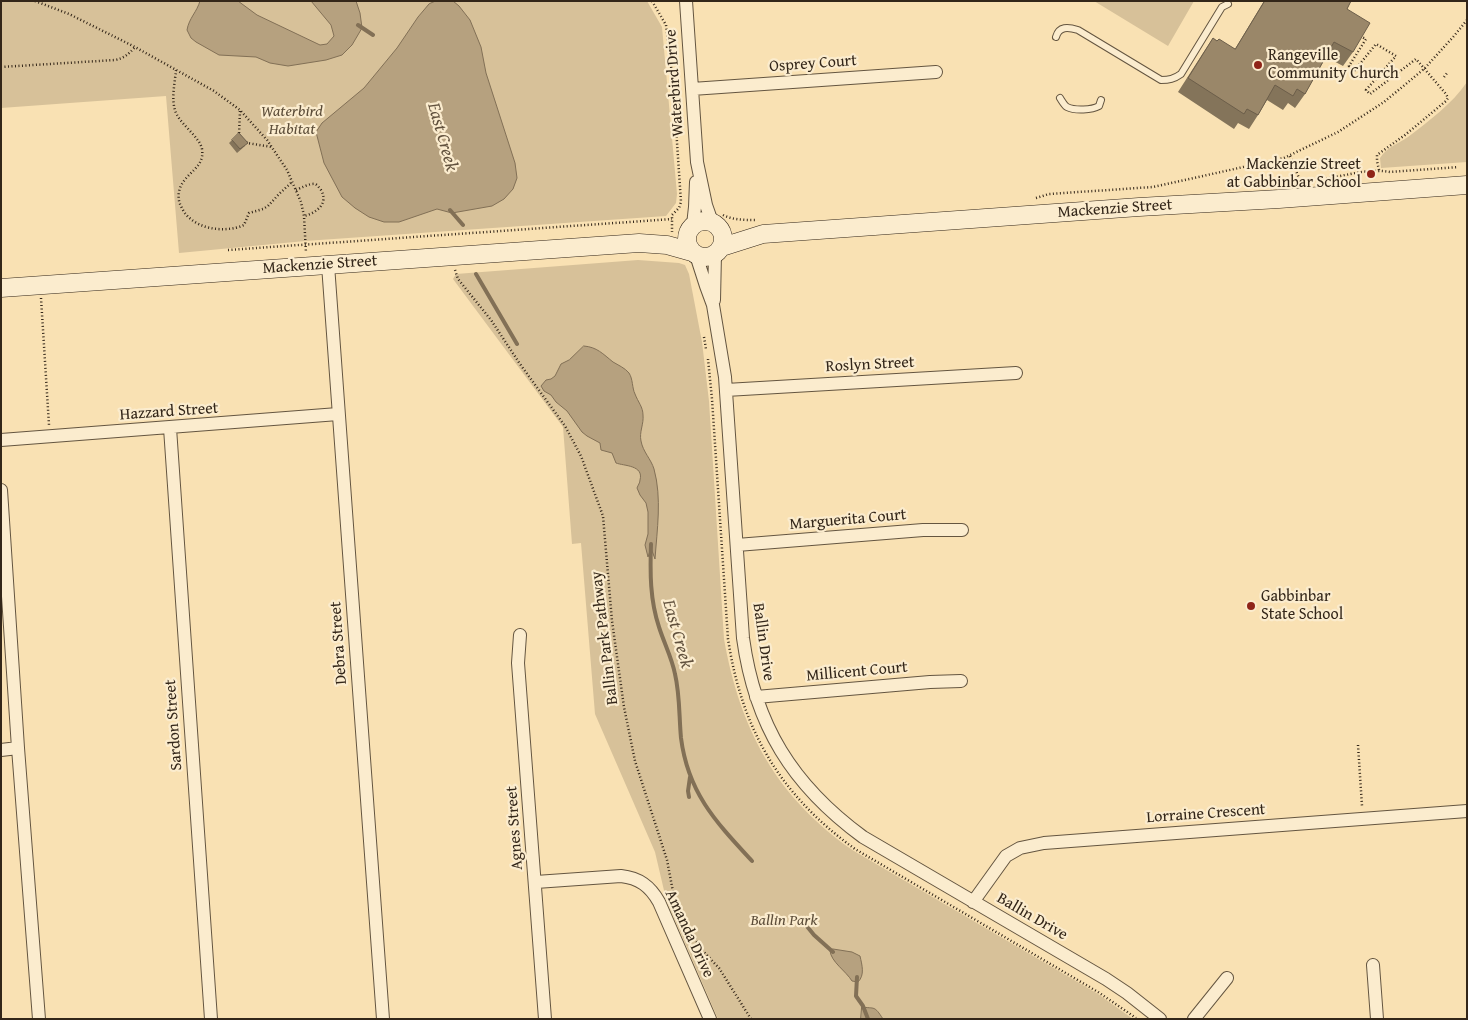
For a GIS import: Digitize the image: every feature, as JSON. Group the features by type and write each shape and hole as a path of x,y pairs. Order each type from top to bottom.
{"main road":[{"name":"Mackenzie Street","path":"716,225 763,234 1467,185"},
{"path":"702,221 716,225 723,237 718,251 705,257 694,253 687,243 681,228 702,221"},
{"name":"Mackenzie Street","path":"639,243 681,228"},
{"name":"Mackenzie Street","path":"718,251 763,234"},
{"name":"Mackenzie Street","path":"1,288 639,243 667,246 694,253"}],"street":[{"name":"Waterbird Drive","path":"681,228 695,206 697,162 686,1"},
{"name":"Osprey Court","path":"692,89 936,72"},
{"name":"Waterbird Drive","path":"697,162 706,205 716,225"},
{"name":"Ballin Drive","path":"713,305 718,251"},
{"name":"Ballin Drive","path":"694,253 713,305 722,356 743,638 748,668 767,726 788,762 801,780 830,811 863,837 1106,979 1160,1019"},
{"name":"Debra Street","path":"328,265 383,1019"},
{"name":"Roslyn Street","path":"726,390 1016,373"},
{"name":"Hazzard Street","path":"1,440 338,414"},
{"name":"Sardon Street","path":"170,428 211,1019"},
{"path":"1,490 18,748 39,1019"},
{"name":"Marguerita Court","path":"736,545 923,530 962,530"},
{"name":"Agnes Street","path":"520,635 518,663 545,1019"},
{"name":"Millicent Court","path":"756,696 961,681"},
{"path":"1,750 18,748"},
{"name":"Lorraine Crescent","path":"973,902 1006,856 1020,848 1044,842 1467,811"},
{"name":"Amanda Drive","path":"536,882 621,876 634,878 646,885 659,902 710,1019"},
{"path":"1373,965 1377,1019"},
{"path":"1194,1019 1227,978"}],"lane":[{"path":"1056,38 1057,32 1062,28 1069,27 1078,30 1161,80 1175,79 1181,74 1222,6 1228,4"},
{"path":"1060,98 1063,104 1069,108 1078,109 1095,108 1100,106 1101,100"}],"path":[{"path":"35,1 69,14 135,47 214,91 240,110 272,147 287,170 301,202 304,216 305,244"},
{"path":"652,1 666,25 674,83 680,202 679,208 672,215 681,228"},
{"path":"1031,199 1049,194 1153,187 1284,158 1338,132 1371,112 1424,69 1467,20"},
{"path":"1359,35 1366,39 1349,66 1355,70 1376,44 1396,56 1366,90 1370,94 1416,59 1448,98 1405,135 1377,154 1379,170"},
{"path":"1,67 122,59 135,47"},
{"path":"176,70 174,100 177,114 201,146 202,154 202,160 180,188 178,200 183,213 196,224 207,227 238,228 244,225 250,213 268,206 292,182"},
{"path":"1444,77 1447,73"},
{"path":"240,110 239,134 247,143 272,147"},
{"path":"1290,155 1301,183"},
{"path":"1319,180 1364,171 1379,170 1390,172 1458,167"},
{"path":"296,190 316,184 323,195 323,202 320,208 304,216"},
{"path":"228,250 305,244 681,228"},
{"name":"Ballin Park Pathway","path":"455,269 458,279 491,320 565,426 581,456 603,516 613,630 624,707 635,761 667,860 674,897 701,949 719,968 751,1019"},
{"path":"40,285 50,437"},
{"path":"1358,745 1363,818"}],"green space":[{"name":"Waterbird Habitat","path":"1,1 647,1 662,27 677,194 676,203 666,216 305,241 179,253 166,96 1,108"},
{"path":"1094,1 1194,1 1168,46"},
{"path":"1467,82 1467,162 1381,168 1380,158 1386,151 1408,137 1440,112"},
{"name":"Ballin Park","path":"638,260 679,263 685,265 689,274 702,342 709,401 724,639 740,703 766,759 783,785 803,808 854,851 1098,994 1133,1019 718,1019 666,899 655,852 595,714 581,543 572,544 563,427 453,279 456,274"}],"water":[{"path":"200,1 238,1 257,15 320,45 327,44 334,36 331,25 311,1 356,1 362,28 352,45 342,55 326,60 288,66 270,63 256,57 219,55 196,42 191,38 187,30"},
{"path":"436,1 453,1 470,20 481,47 486,73 515,163 517,178 513,189 504,199 492,206 452,213 437,209 399,222 384,222 369,217 342,197 324,163 316,132 322,123 364,88 397,48 418,17 429,4"},
{"path":"584,346 596,349 627,371 642,409 641,441 643,449 654,469 658,491 655,559 651,548 648,557 645,545 648,534 648,512 646,503 637,488 640,481 639,471 633,467 616,463 612,453 601,450 600,443 582,432 567,411 551,395 544,391 541,386 546,380 555,376 561,364 569,360"},
{"path":"833,949 852,952 860,956 862,973 858,982 852,981 836,963 830,951"},
{"path":"862,1007 874,1009 883,1019 861,1019"}],"building":[{"name":"Rangeville Community Church","path":"1265,1 1351,1 1347,9 1370,23 1353,52 1334,42 1305,94 1297,89 1293,96 1275,85 1258,115 1247,109 1244,114 1188,78 1213,38 1217,41 1219,39 1235,49"},
{"path":"239,133 248,143 240,149 232,140"}],"waterway":[{"name":"East Creek","path":"358,25 373,35"},
{"name":"East Creek","path":"450,210 463,225"},
{"name":"East Creek","path":"476,274 517,344"},
{"name":"East Creek","path":"651,544 652,597 659,627 677,682 681,738 690,775 706,806 752,861"},
{"path":"689,797 690,777"},
{"name":"East Creek","path":"801,919 814,935 833,952"},
{"name":"East Creek","path":"857,977 856,996 863,1006 868,1019"}],"place":[{"name":"Rangeville Community Church","path":"1258,65"},
{"name":"Mackenzie Street at Gabbinbar School","path":"1371,174"},
{"name":"Gabbinbar State School","path":"1251,606"}]}
